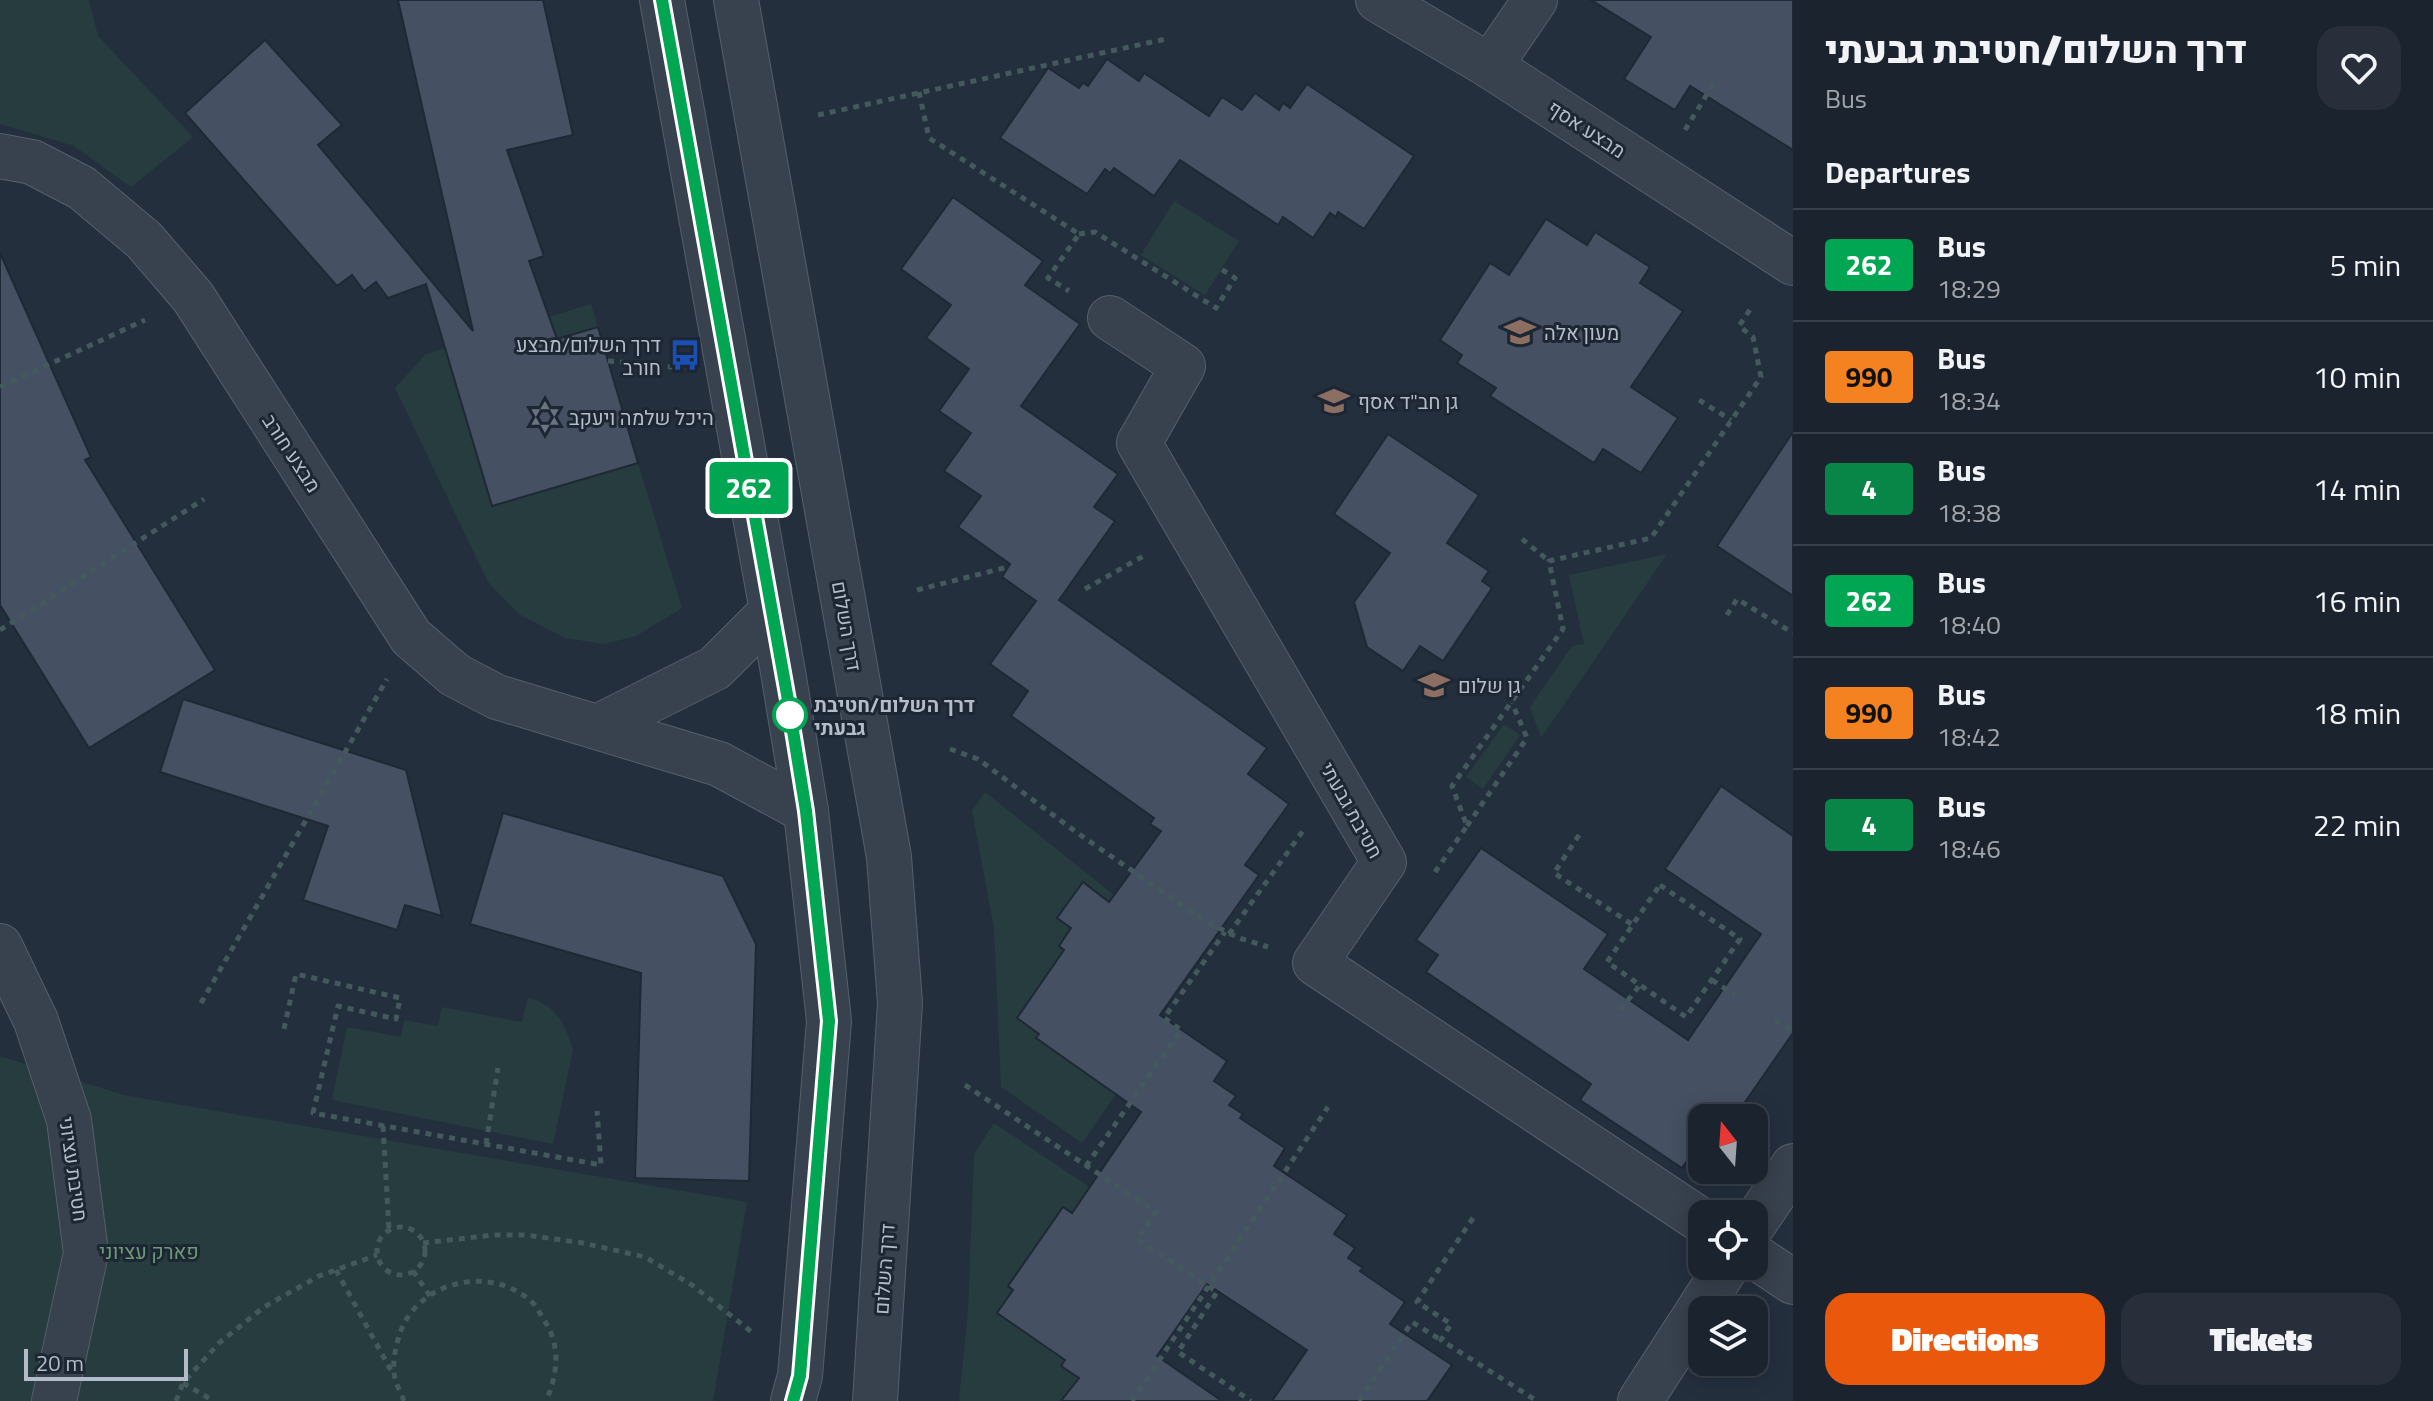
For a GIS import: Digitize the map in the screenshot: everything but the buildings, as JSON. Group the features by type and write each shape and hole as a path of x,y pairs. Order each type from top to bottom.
{"street":[{"path":"662,0 806,811 829,1021 800,1376 793,1401"},
{"name":"דרך השלום","path":"736,0 889,857 900,1003 875,1401"},
{"name":"מבצע אסף","path":"1378,0 1490,66 1793,263"},
{"path":"1490,66 1535,0"},
{"name":"מבצע חורב","path":"0,156 32,162 82,188 144,240 193,297 411,637 455,675 497,697 719,764 806,811"},
{"name":"חטיבת גבעתי","path":"1110,318 1183,366 1139,443 1384,862 1315,963"},
{"path":"597,727 715,668 771,612"},
{"name":"חטיבת עציוני","path":"0,946 36,1021 69,1120 86,1253 54,1401"},
{"path":"1315,963 1688,1212"},
{"path":"1768,1203 1793,1166"},
{"path":"1768,1265 1793,1282"},
{"path":"1640,1401 1718,1280"}],"path":[{"path":"818,115 1166,39"},
{"path":"1685,130 1717,78"},
{"path":"919,92 929,138 1079,234 1095,232 1216,308 1235,278 1221,269"},
{"path":"1079,234 1048,278 1110,318"},
{"path":"0,387 193,297"},
{"path":"1549,561 1651,538 1761,377 1753,337 1739,326 1753,305"},
{"path":"608,361 673,367"},
{"path":"1699,400 1731,420"},
{"path":"0,630 204,499"},
{"path":"1085,589 1189,529"},
{"path":"1467,826 1452,786 1563,629 1549,561 1522,539"},
{"path":"917,590 1008,567"},
{"path":"1727,615 1737,599 1793,633"},
{"path":"201,1003 411,637"},
{"path":"1431,878 1527,738 1512,702"},
{"path":"950,749 978,759 1076,832 1205,921 1227,933 1315,963"},
{"path":"1086,1166 1181,1030 1164,1018 1338,782"},
{"path":"1579,835 1554,873 1633,925"},
{"path":"1660,885 1740,939 1712,980 1686,1017 1607,962 1660,885"},
{"path":"284,1029 296,974 400,998 396,1019 338,1006 313,1113 601,1165 597,1111"},
{"path":"1712,980 1735,995"},
{"path":"1620,1010 1640,985"},
{"path":"1775,1020 1793,1031"},
{"path":"486,1144 498,1068"},
{"path":"965,1085 1156,1212 1137,1239 1217,1292 1178,1352 1251,1401"},
{"path":"1132,1401 1328,1107"},
{"path":"383,1126 389,1230"},
{"path":"1441,1340 1451,1324 1417,1302 1473,1218"},
{"path":"405,1227 419,1235 423,1243 423,1259 413,1271 397,1274 384,1268 377,1255 379,1240 389,1230 405,1227"},
{"path":"423,1243 493,1235 526,1235 583,1243 645,1257 692,1285 753,1334"},
{"path":"176,1401 183,1383 219,1343 264,1307 319,1276 377,1255"},
{"path":"336,1270 395,1377 404,1401"},
{"path":"413,1271 430,1296"},
{"path":"395,1377 394,1352 402,1327 416,1305 437,1290 461,1281 487,1281 511,1289 534,1304 550,1328 557,1354 554,1382 546,1401"},
{"path":"1359,1401 1412,1322 1537,1401"},
{"path":"183,1383 214,1401"}],"green space":[{"path":"0,0 89,0 98,36 193,137 131,187 74,146 0,124"},
{"path":"1174,201 1239,241 1205,295 1141,255"},
{"path":"591,304 598,327 452,371 493,506 638,463 682,608 636,636 604,644 565,638 519,614 488,582 395,388 426,354"},
{"path":"1667,554 1541,738 1530,707 1572,646 1584,644 1569,575"},
{"path":"1504,724 1520,735 1483,789 1466,777"},
{"path":"985,792 1114,895 1109,901 1082,883 1057,918 1071,928 1059,946 1071,955 1041,983 1017,1018 1039,1034 1036,1039 1116,1094 1082,1143 1001,1087 994,928 972,811"},
{"path":"528,998 545,1005 558,1016 573,1050 553,1144 332,1100 347,1027 401,1037 404,1020 438,1026 442,1007 522,1022"},
{"name":"פארק עציוני","path":"0,1056 124,1095 747,1202 713,1401 0,1401"},
{"path":"994,1123 1125,1211 1106,1236 1063,1207 1008,1286 1013,1290 997,1313 1032,1337 1075,1346 1061,1366 1079,1378 1069,1391 1082,1401 959,1401 968,1310 974,1154"}],"bus line":[{"name":"262","path":"662,0 788,700 806,811 829,1021 800,1376 793,1401"}],"place":[{"name":"מעון אלה","path":"1520,332"},
{"name":"דרך השלום/מבצע חורב","path":"685,355"},
{"name":"גן חב\"ד אסף","path":"1334,401"},
{"name":"היכל שלמה ויעקב","path":"545,417"},
{"name":"גן שלום","path":"1434,685"},
{"name":"דרך השלום/חטיבת גבעתי","path":"790,715"}]}
